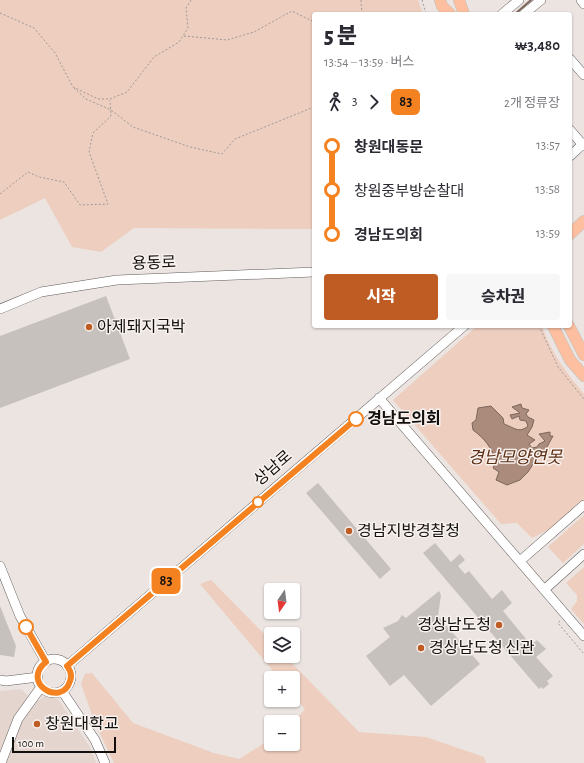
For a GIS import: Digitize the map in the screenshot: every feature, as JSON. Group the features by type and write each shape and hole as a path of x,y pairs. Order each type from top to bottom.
{"main road":[{"path":"440,0 442,6 449,12"},
{"path":"448,0 451,12"},
{"path":"459,0 464,12"},
{"path":"465,0 465,12"},
{"path":"572,232 584,221"},
{"path":"554,328 562,347 574,366 584,376"},
{"path":"569,328 584,355"}],"street":[{"path":"504,12 519,0"},
{"path":"529,12 541,0"},
{"path":"581,0 584,4"},
{"path":"572,61 584,75"},
{"path":"572,132 584,145 572,154"},
{"name":"용동로","path":"0,309 41,292 117,280 312,272"},
{"name":"상남로","path":"67,666 462,328"},
{"path":"574,366 584,358"},
{"path":"380,398 584,636"},
{"path":"520,561 584,505"},
{"path":"544,590 584,554"},
{"path":"0,566 20,616 46,662"},
{"path":"55,660 61,661 67,666 71,674 71,680 62,691 55,693 41,687 38,677 41,667 46,662 55,660"},
{"path":"0,680 38,677"},
{"path":"1,763 18,718 41,687"},
{"path":"62,691 94,740 104,763"}],"path":[{"path":"73,87 98,99 110,99 127,92 154,57 179,42 188,28 186,8 191,0"},
{"path":"362,0 362,12"},
{"path":"422,0 425,12"},
{"path":"183,36 227,40 254,32 292,11 312,21"},
{"path":"0,13 34,28 55,54 73,87 86,99 111,110 134,127 190,147 222,154 235,139 312,108"},
{"path":"0,194 28,172 39,177 64,182 80,205 108,204 89,152 94,133 111,116 110,99"},
{"path":"540,328 558,367 584,399"},
{"path":"566,616 558,623 584,654"}],"shaded area":[{"path":"0,0 418,0 422,12 312,12 312,229 134,228 101,252 72,247 45,198 0,220"},
{"path":"475,328 543,328 560,362 584,394 584,499 554,527 532,538 517,523 501,524 393,400"},
{"path":"584,515 584,544 563,563 548,547"},
{"path":"584,567 584,624 571,609 577,601 577,595 566,583"},
{"path":"211,580 264,634 264,660 200,584"},
{"path":"266,663 292,663 300,671 273,671"},
{"path":"300,671 359,732 426,737 484,757 486,763 114,763 95,723 81,684 85,674 92,673 133,723 214,753 239,759 264,743 264,751 300,751 300,715 305,709 300,703"},
{"name":"창원대학교","path":"21,689 28,696 38,701 45,696 58,699 90,747 96,763 0,763 0,691"}],"water":[{"name":"경남모양연못","path":"521,404 522,408 529,410 526,414 528,417 534,420 527,435 535,440 529,444 532,448 537,447 545,441 539,434 550,432 550,436 553,436 541,458 540,453 528,472 520,480 507,485 496,480 499,472 493,468 496,461 494,456 490,447 473,430 472,423 476,420 478,408 491,406 503,418 504,424 519,430 525,428 528,426 526,421 520,420 519,416 512,419 510,415 520,413 512,407"}],"building":[{"path":"106,296 130,359 0,408 0,336"},
{"name":"경남지방경찰청","path":"318,483 391,569 380,579 306,493"},
{"name":"경상남도청","path":"435,543 451,562 460,554 465,560 458,566 465,574 469,571 492,599 502,590 512,603 503,611 531,645 537,640 546,649 536,657 553,676 547,681 549,684 543,689 541,687 539,689 423,553"},
{"name":"경상남도청 신관","path":"439,591 441,595 438,616 480,664 431,706 404,675 390,686 366,656 390,637 383,628 398,621 402,615 406,618"},
{"path":"0,606 16,646 14,657 0,655"}],"waterway":[{"path":"517,12 531,0"}],"bus line":[{"name":"83","path":"26,627 46,662 38,672 41,687 50,692 61,692 71,680 71,674 67,666 356,419"}],"place":[{"name":"아제돼지국박","path":"89,327"},
{"name":"경남도의회","path":"356,419"},
{"name":"경남지방경찰청","path":"349,531"},
{"name":"경상남도청","path":"499,625"},
{"name":"경상남도청 신관","path":"421,648"},
{"name":"창원대학교","path":"37,724"}]}
